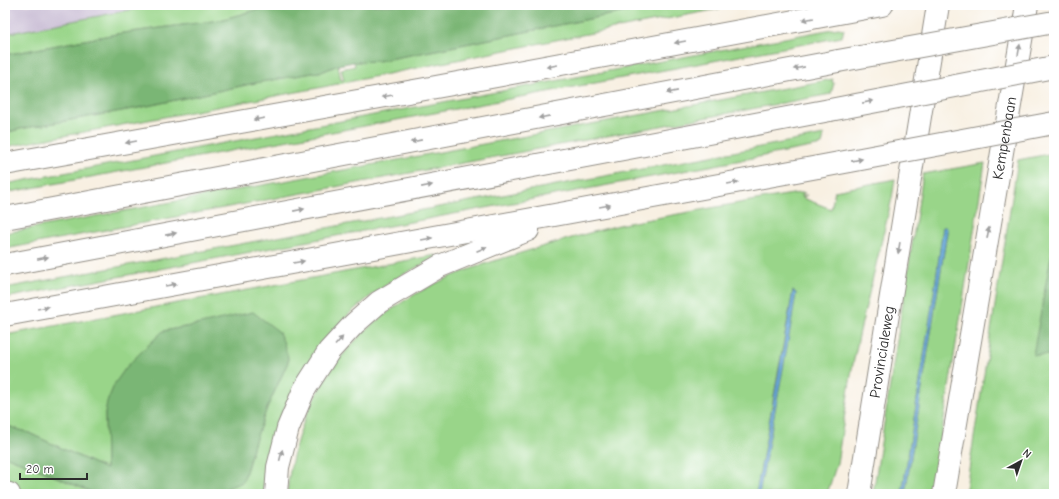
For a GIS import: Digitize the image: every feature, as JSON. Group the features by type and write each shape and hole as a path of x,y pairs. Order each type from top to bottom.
{"highway":[{"path":"5,164 433,88 882,5"},
{"name":"Provincialeweg","path":"859,494 938,5"},
{"name":"Kempenbaan","path":"944,494 1027,5"},
{"path":"5,218 838,61 1054,22"},
{"path":"5,265 1054,67"},
{"path":"5,315 1054,123"},
{"path":"276,494 278,467 288,428 304,390 329,351 354,324 379,302 440,266 567,213"}],"shaded area":[{"path":"5,5 156,5 5,34"}],"green space":[{"path":"156,5 274,5 220,20 116,34 5,55 5,34"},
{"path":"274,5 667,5 609,15 378,61 354,62 338,65 324,71 255,83 138,108 5,133 5,55 116,34 220,20"},
{"path":"667,5 740,5 318,88 5,147 5,133 20,129 138,108 255,83 324,71 338,65 341,80 344,80 341,69 355,66 354,62 378,61 609,15"},
{"path":"838,28 844,29 842,37 5,193 5,184"},
{"path":"833,79 832,82 834,83 831,94 5,249 5,233"},
{"path":"824,135 822,145 5,298 5,288"},
{"path":"1054,153 1054,226 1052,252 1034,355 1054,355 1054,494 965,494 1018,160"},
{"path":"985,163 932,494 905,494 947,232 943,228 902,494 873,494 923,174"},
{"path":"895,179 892,198 852,369 837,463 827,494 759,494 796,293 793,291 756,494 287,494 292,461 301,430 313,401 328,374 347,350 370,327 395,307 438,282 470,269 623,224 799,193 805,193 802,197 807,195 803,198 831,209 835,191"},
{"path":"436,255 436,257 395,279 372,295 351,312 325,340 288,400 281,417 270,450 264,494 225,494 227,488 247,469 267,408 288,362 196,325 163,331 125,369 107,402 105,414 106,469 29,433 5,425 5,335"},
{"path":"1054,256 1054,355 1033,355 1050,261"},
{"path":"253,312 278,331 283,341 288,362 267,408 254,444 243,482 227,488 225,494 96,494 5,456 5,425 29,433 106,469 105,414 107,402 115,383 134,359 163,331"},
{"path":"5,456 96,494 26,494 5,485"}],"water":[{"path":"943,227 947,228 947,232 905,494 902,494 935,287"},
{"path":"793,291 796,293 788,343 759,494 756,494 781,360"}]}
